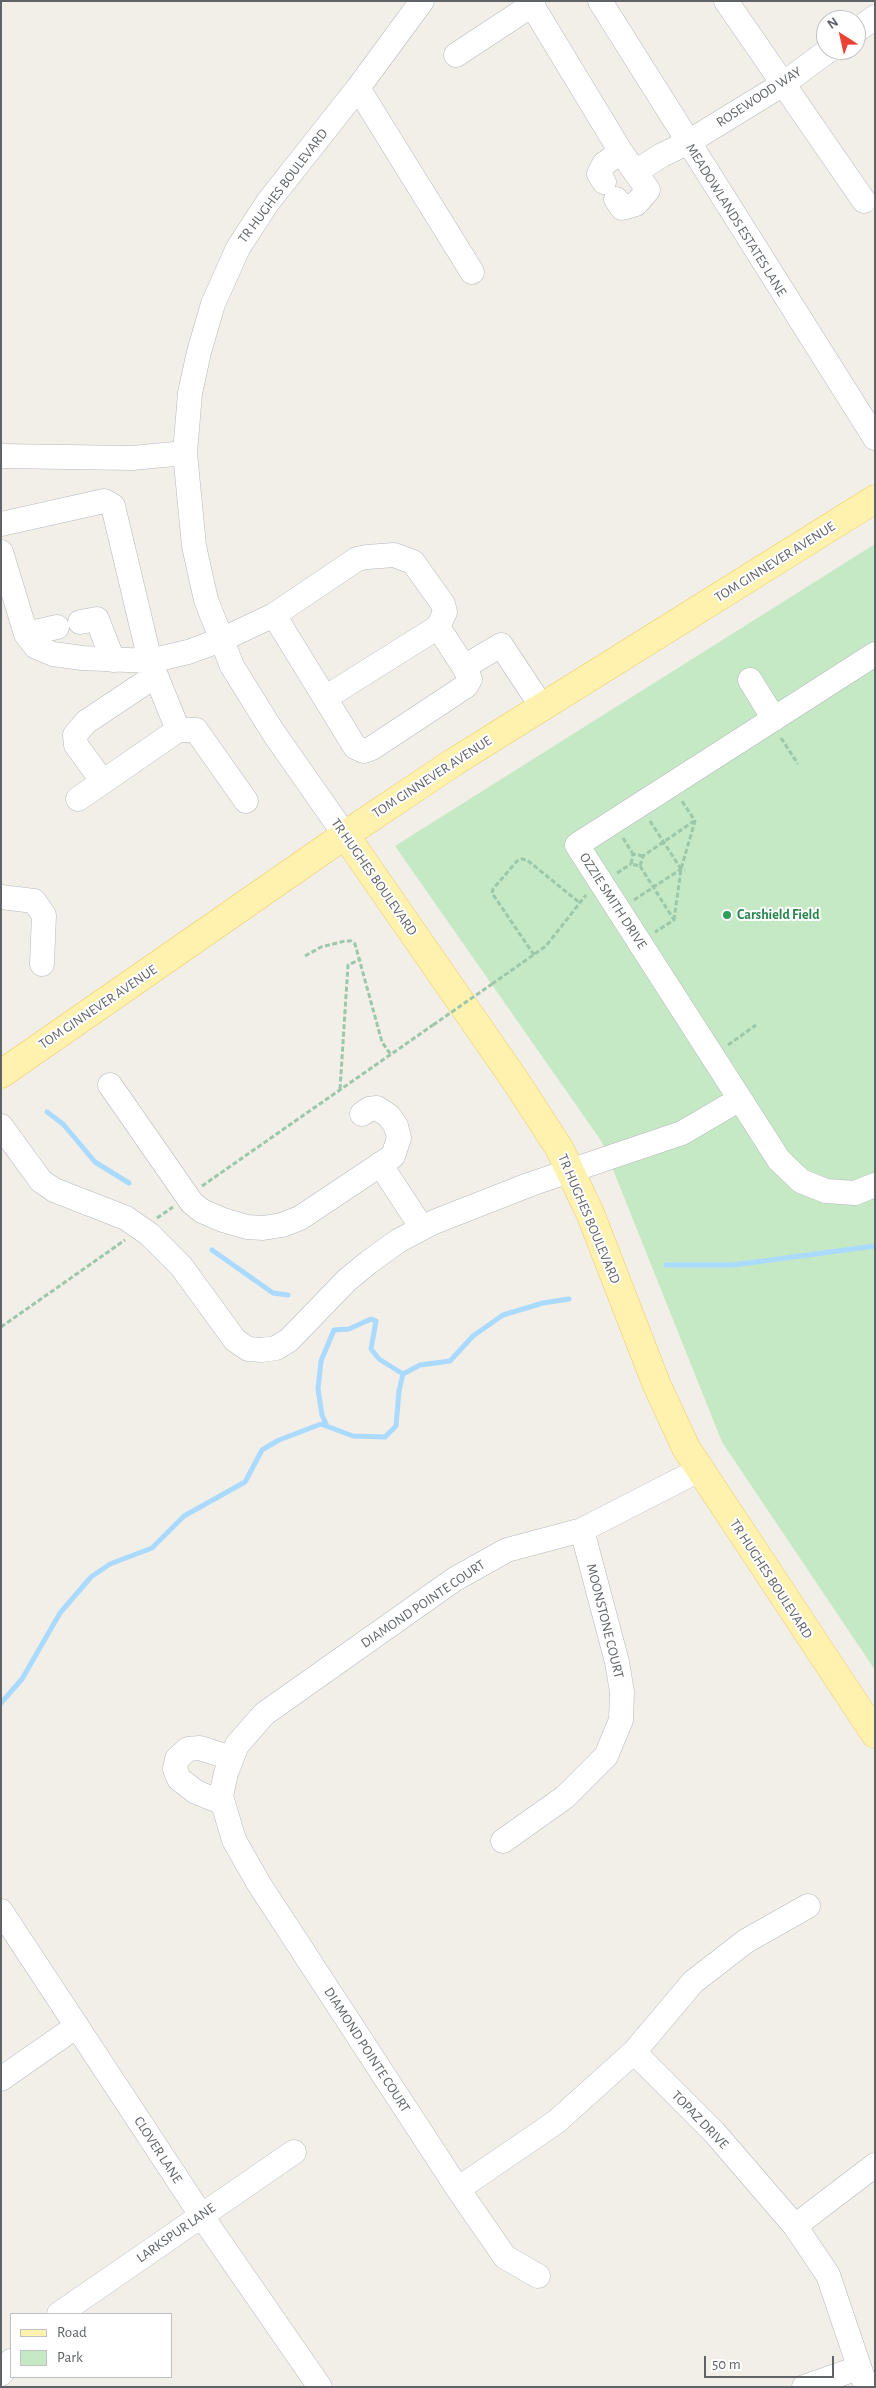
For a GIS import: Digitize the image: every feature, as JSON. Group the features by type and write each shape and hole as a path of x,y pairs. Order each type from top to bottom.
{"main road":[{"name":"TOM GINNEVER AVENUE","path":"1,1074 345,835 454,762 875,499"},
{"name":"TR HUGHES BOULEVARD","path":"345,835 517,1083 550,1134 571,1172 590,1213 675,1428 699,1470 875,1734"}],"street":[{"name":"TR HUGHES BOULEVARD","path":"345,835 268,724 232,666 206,600 194,546 185,453 190,393 198,352 213,304 238,248 268,202 358,88 422,1"},
{"name":"MEADOWLANDS ESTATES LANE","path":"600,1 687,143 875,438"},
{"path":"726,1 864,201"},
{"path":"456,55 532,3 621,152 648,190 636,204 622,208 599,174 604,164 621,152"},
{"name":"ROSEWOOD WAY","path":"635,172 662,155 687,143 783,84 816,60"},
{"path":"358,88 472,272"},
{"path":"1,456 132,458 185,453"},
{"path":"1,526 104,501 113,506 118,520 152,669 178,730"},
{"path":"1,552 26,634 36,647 53,654 113,660 152,669"},
{"path":"102,782 76,745 75,735 86,722 152,669 274,616 357,560 394,555 413,562 443,604 445,612 438,627 325,698"},
{"path":"274,616 355,747 364,750 372,748 466,686 470,678 438,627"},
{"path":"26,634 98,619 113,660"},
{"path":"464,667 500,644 542,707"},
{"name":"OZZIE SMITH DRIVE","path":"740,1099 577,846 875,654"},
{"path":"750,680 774,718"},
{"path":"78,799 178,730 196,730 246,801"},
{"path":"1,897 34,901 44,915 42,964"},
{"path":"110,1085 192,1203 202,1211 247,1227 263,1228 282,1225 300,1218 393,1156 398,1146 396,1126 385,1111 377,1108 362,1114"},
{"path":"1,1126 32,1169 48,1186 126,1218 168,1250 235,1340 248,1350 276,1348 290,1340 347,1280 398,1241 422,1228 531,1184 682,1133 740,1099 779,1160 801,1181 826,1191 855,1193 875,1185"},
{"path":"380,1164 422,1228"},
{"name":"DIAMOND POINTE COURT","path":"538,2276 505,2257 458,2189 259,1884 234,1840 221,1796 226,1773 237,1745 264,1714 455,1580 507,1550 582,1530 699,1470"},
{"name":"MOONSTONE COURT","path":"503,1841 565,1797 606,1756 621,1720 622,1692 617,1662 582,1530"},
{"path":"223,1803 196,1792 179,1779 175,1769 177,1759 188,1749 200,1748 231,1758"},
{"path":"458,2189 556,2122 634,2052 692,1982 746,1940 808,1906"},
{"name":"CLOVER LANE","path":"1,1910 201,2215 320,2387"},
{"path":"1,2079 77,2026"},
{"name":"TOPAZ DRIVE","path":"634,2052 714,2132 795,2226 828,2275 862,2377"},
{"name":"LARKSPUR LANE","path":"59,2313 294,2152"},
{"path":"795,2226 875,2165"},
{"path":"1,2374 10,2362"},
{"path":"804,2387 862,2377"}],"path":[{"path":"654,933 674,920 683,869 695,821 682,801"},
{"path":"647,817 683,869"},
{"path":"633,854 642,856 695,821"},
{"path":"620,834 633,854 631,864 640,866"},
{"path":"642,856 640,866 674,920"},
{"path":"196,1191 546,946 580,903 527,860 522,859 505,875 492,894 534,954"},
{"path":"629,903 683,869"},
{"path":"305,956 321,947 352,941 355,944 361,959 382,1042 391,1055"},
{"path":"340,1089 348,965 361,959"},
{"path":"151,1222 178,1204"},
{"path":"1,1328 133,1235"}],"green space":[{"path":"875,544 875,1670 722,1442 602,1142 395,846"}],"waterway":[{"path":"47,1112 63,1124 95,1162 129,1183"},
{"path":"666,1265 733,1265 875,1246"},
{"path":"212,1250 273,1293 288,1295"},
{"path":"1,1703 22,1679 60,1613 91,1577 110,1564 152,1548 184,1516 245,1482 262,1450 279,1440 321,1424 353,1436 385,1437 396,1426 399,1391 403,1374 420,1365 450,1361 473,1336 503,1315 543,1303 569,1299"},
{"path":"327,1426 322,1415 318,1389 321,1361 334,1330 349,1329 371,1319 376,1321 371,1349 379,1359 403,1374"}],"place":[{"name":"Carshield Field","path":"727,915"}]}
